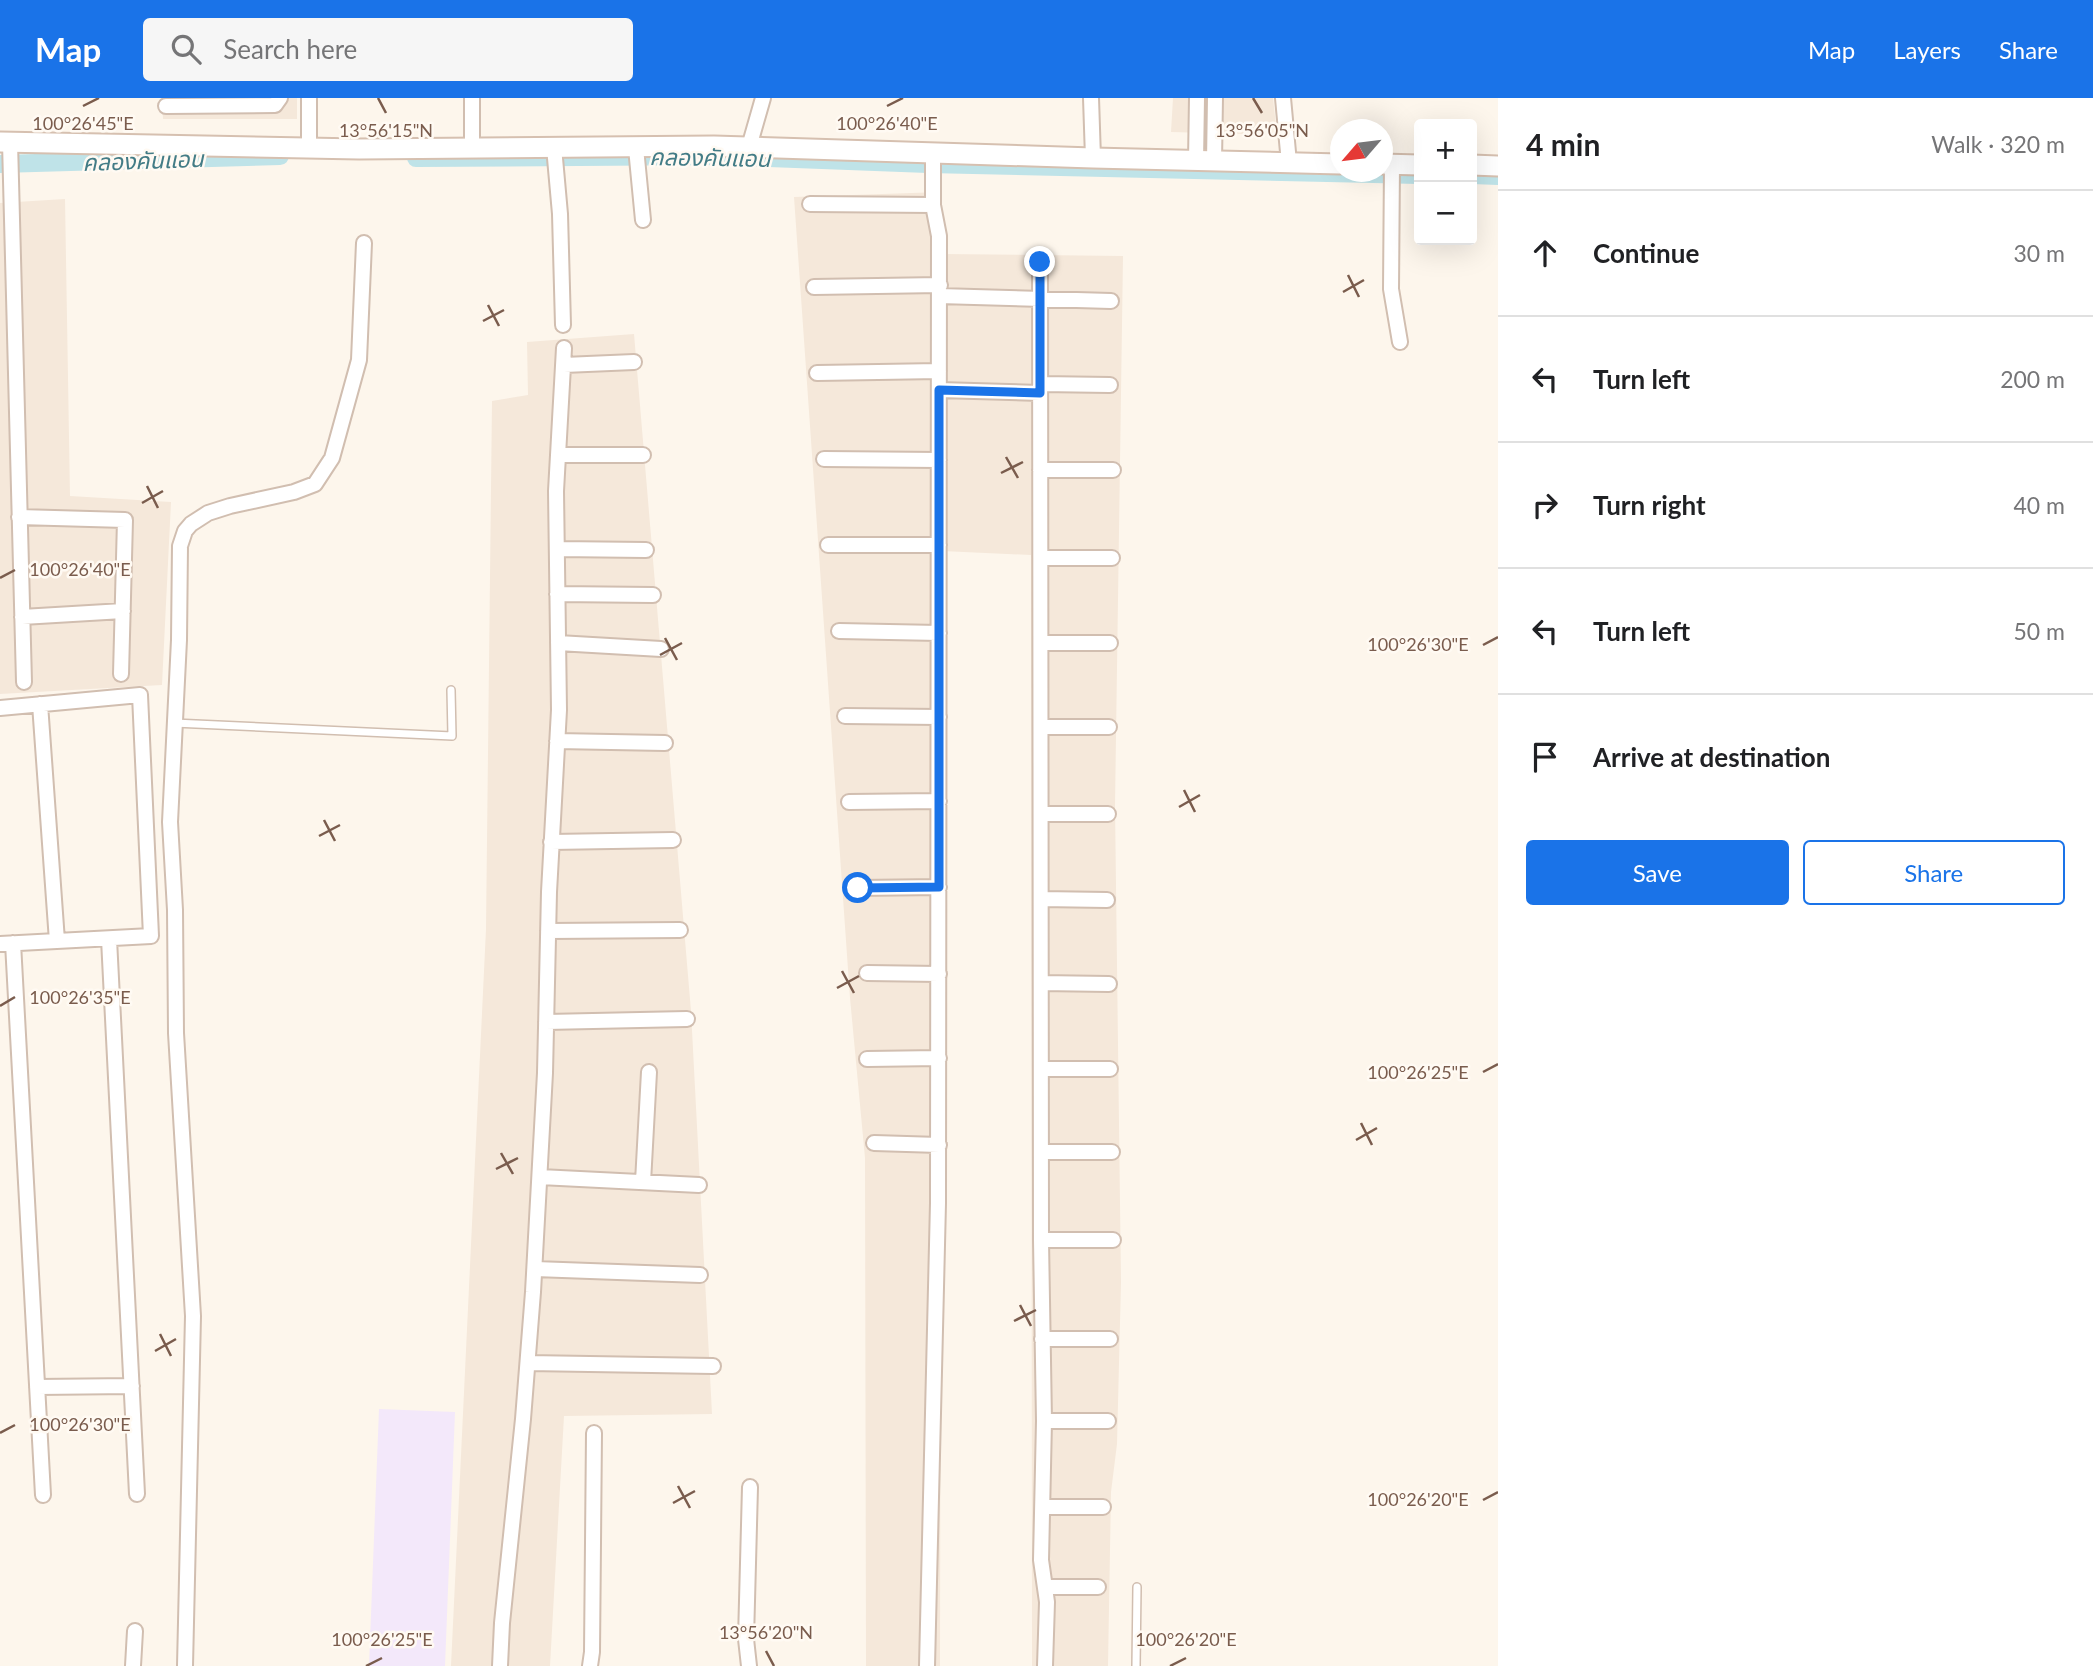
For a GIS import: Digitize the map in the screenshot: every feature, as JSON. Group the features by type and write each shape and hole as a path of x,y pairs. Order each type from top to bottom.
{"street":[{"path":"166,106 275,104 281,98"},
{"path":"309,98 309,147"},
{"path":"471,148 472,98"},
{"path":"749,147 763,98"},
{"path":"1091,98 1093,159"},
{"path":"1198,98 1205,161"},
{"path":"1205,161 1215,98"},
{"path":"1283,98 1289,163"},
{"path":"24,682 11,201 6,142 309,147 749,147 933,158 1330,164"},
{"path":"554,147 560,214 563,325"},
{"path":"636,148 643,220"},
{"path":"927,1666 939,1144 940,236 933,199 933,158"},
{"path":"1393,166 1414,165"},
{"path":"1477,165 1498,166"},
{"path":"1390,182 1391,289 1400,342"},
{"path":"810,204 933,199"},
{"path":"185,1666 193,1316 176,1033 175,911 170,822 179,640 180,546 185,531 208,513 294,492 315,484 332,458 359,360 364,243"},
{"path":"1040,262 1041,1240 1044,1421 1041,1560 1045,1587 1045,1666"},
{"path":"814,287 939,290 1040,299 1111,301"},
{"path":"500,1666 528,1363 540,1177 557,741 558,455 564,348"},
{"path":"564,365 634,362"},
{"path":"817,373 939,372"},
{"path":"939,390 1110,385"},
{"path":"558,455 643,455"},
{"path":"824,459 939,460"},
{"path":"1041,470 1113,470"},
{"path":"19,517 125,520 121,674"},
{"path":"828,545 939,545"},
{"path":"557,549 646,550"},
{"path":"1041,558 1112,558"},
{"path":"557,594 653,595"},
{"path":"22,617 123,611"},
{"path":"839,631 939,633"},
{"path":"558,643 661,649"},
{"path":"1041,643 1110,643"},
{"path":"0,708 140,695 151,936 7,944 43,1496"},
{"path":"40,704 57,941"},
{"path":"845,716 939,717"},
{"path":"1041,727 1109,727"},
{"path":"557,741 665,743"},
{"path":"849,802 939,801"},
{"path":"1041,814 1108,814"},
{"path":"551,842 673,840"},
{"path":"858,888 939,887"},
{"path":"1041,899 1107,900"},
{"path":"548,931 680,930"},
{"path":"109,939 137,1494"},
{"path":"867,973 939,974"},
{"path":"1041,984 1109,984"},
{"path":"546,1022 687,1019"},
{"path":"867,1059 939,1058"},
{"path":"1041,1069 1110,1069"},
{"path":"643,1182 649,1072"},
{"path":"874,1143 939,1144"},
{"path":"1041,1152 1112,1152"},
{"path":"540,1177 699,1185"},
{"path":"1041,1240 1113,1240"},
{"path":"535,1269 700,1275"},
{"path":"1042,1339 1110,1339"},
{"path":"528,1363 713,1366"},
{"path":"37,1387 132,1386"},
{"path":"1044,1421 1108,1421"},
{"path":"590,1666 594,1433"},
{"path":"749,1666 746,1639 750,1487"},
{"path":"1043,1507 1103,1507"},
{"path":"1045,1587 1098,1587"},
{"path":"132,1666 135,1631"}],"lane":[{"path":"174,723 452,736 451,690"},
{"path":"1136,1666 1137,1587"}],"shaded area":[{"path":"162,98 297,98 297,119 163,119"},
{"path":"1173,98 1273,98 1277,135 1171,132"},
{"path":"941,192 942,254 1123,256 1115,806 1121,1282 1117,1444 1111,1492 1108,1666 1032,1666 1031,555 942,551 940,1666 866,1666 865,1158 850,998 794,197"},
{"path":"65,199 70,496 171,502 162,685 0,694 0,203"},
{"path":"634,334 691,1011 712,1414 564,1416 550,1666 451,1666 486,929 492,401 528,395 527,342"},
{"path":"379,1409 455,1412 445,1666 369,1666"}],"waterway":[{"name":"คลองคันแอน","path":"0,164 280,156"},
{"name":"คลองคันแอน","path":"416,158 719,156 928,164 1414,175"},
{"name":"คลองคันแอน","path":"1477,175 1498,176"}],"route":[{"path":"858,888 939,887 939,390 1040,393 1040,262"}]}
